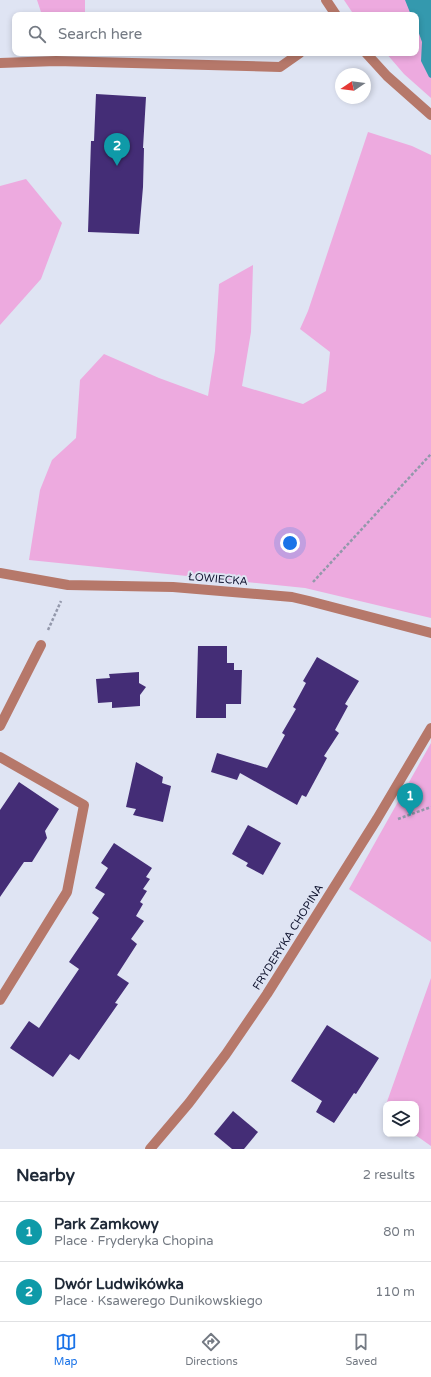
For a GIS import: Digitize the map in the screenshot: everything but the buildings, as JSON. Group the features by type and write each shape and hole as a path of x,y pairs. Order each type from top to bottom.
{"street":[{"path":"326,0 334,12"},
{"path":"0,63 56,61 280,67 296,56"},
{"path":"369,56 386,76 431,115"},
{"name":"ŁOWIECKA","path":"0,573 68,585 173,587 292,597 431,633"},
{"path":"0,726 41,645"},
{"name":"FRYDERYKA CHOPINA","path":"150,1149 189,1103 226,1054 267,994 431,728"},
{"path":"0,757 84,806 67,892 0,1000"}],"path":[{"path":"313,582 431,454"},
{"path":"41,645 68,585"},
{"path":"392,822 431,806"}],"shaded area":[{"path":"37,0 85,0 85,12 41,12"},
{"path":"344,0 431,0 431,98 404,74 389,56 419,56 419,12 352,12"},
{"path":"368,132 412,146 431,155 431,618 305,588 29,560 40,490 52,460 76,438 80,380 104,354 159,378 208,396 215,351 219,284 253,265 251,332 242,386 303,404 326,391 330,352 300,329 308,311"},
{"path":"26,179 62,223 41,279 0,325 0,186"},
{"path":"431,743 431,942 349,889"},
{"path":"431,978 431,1146 418,1137 419,1101 387,1101"}],"water":[{"path":"405,0 431,0 431,78 429,77 421,61 422,42 419,34 419,12 410,12"}],"place":[{"name":"Dwór Ludwikówka","path":"117,166"},
{"name":"Park Zamkowy","path":"410,816"}]}
